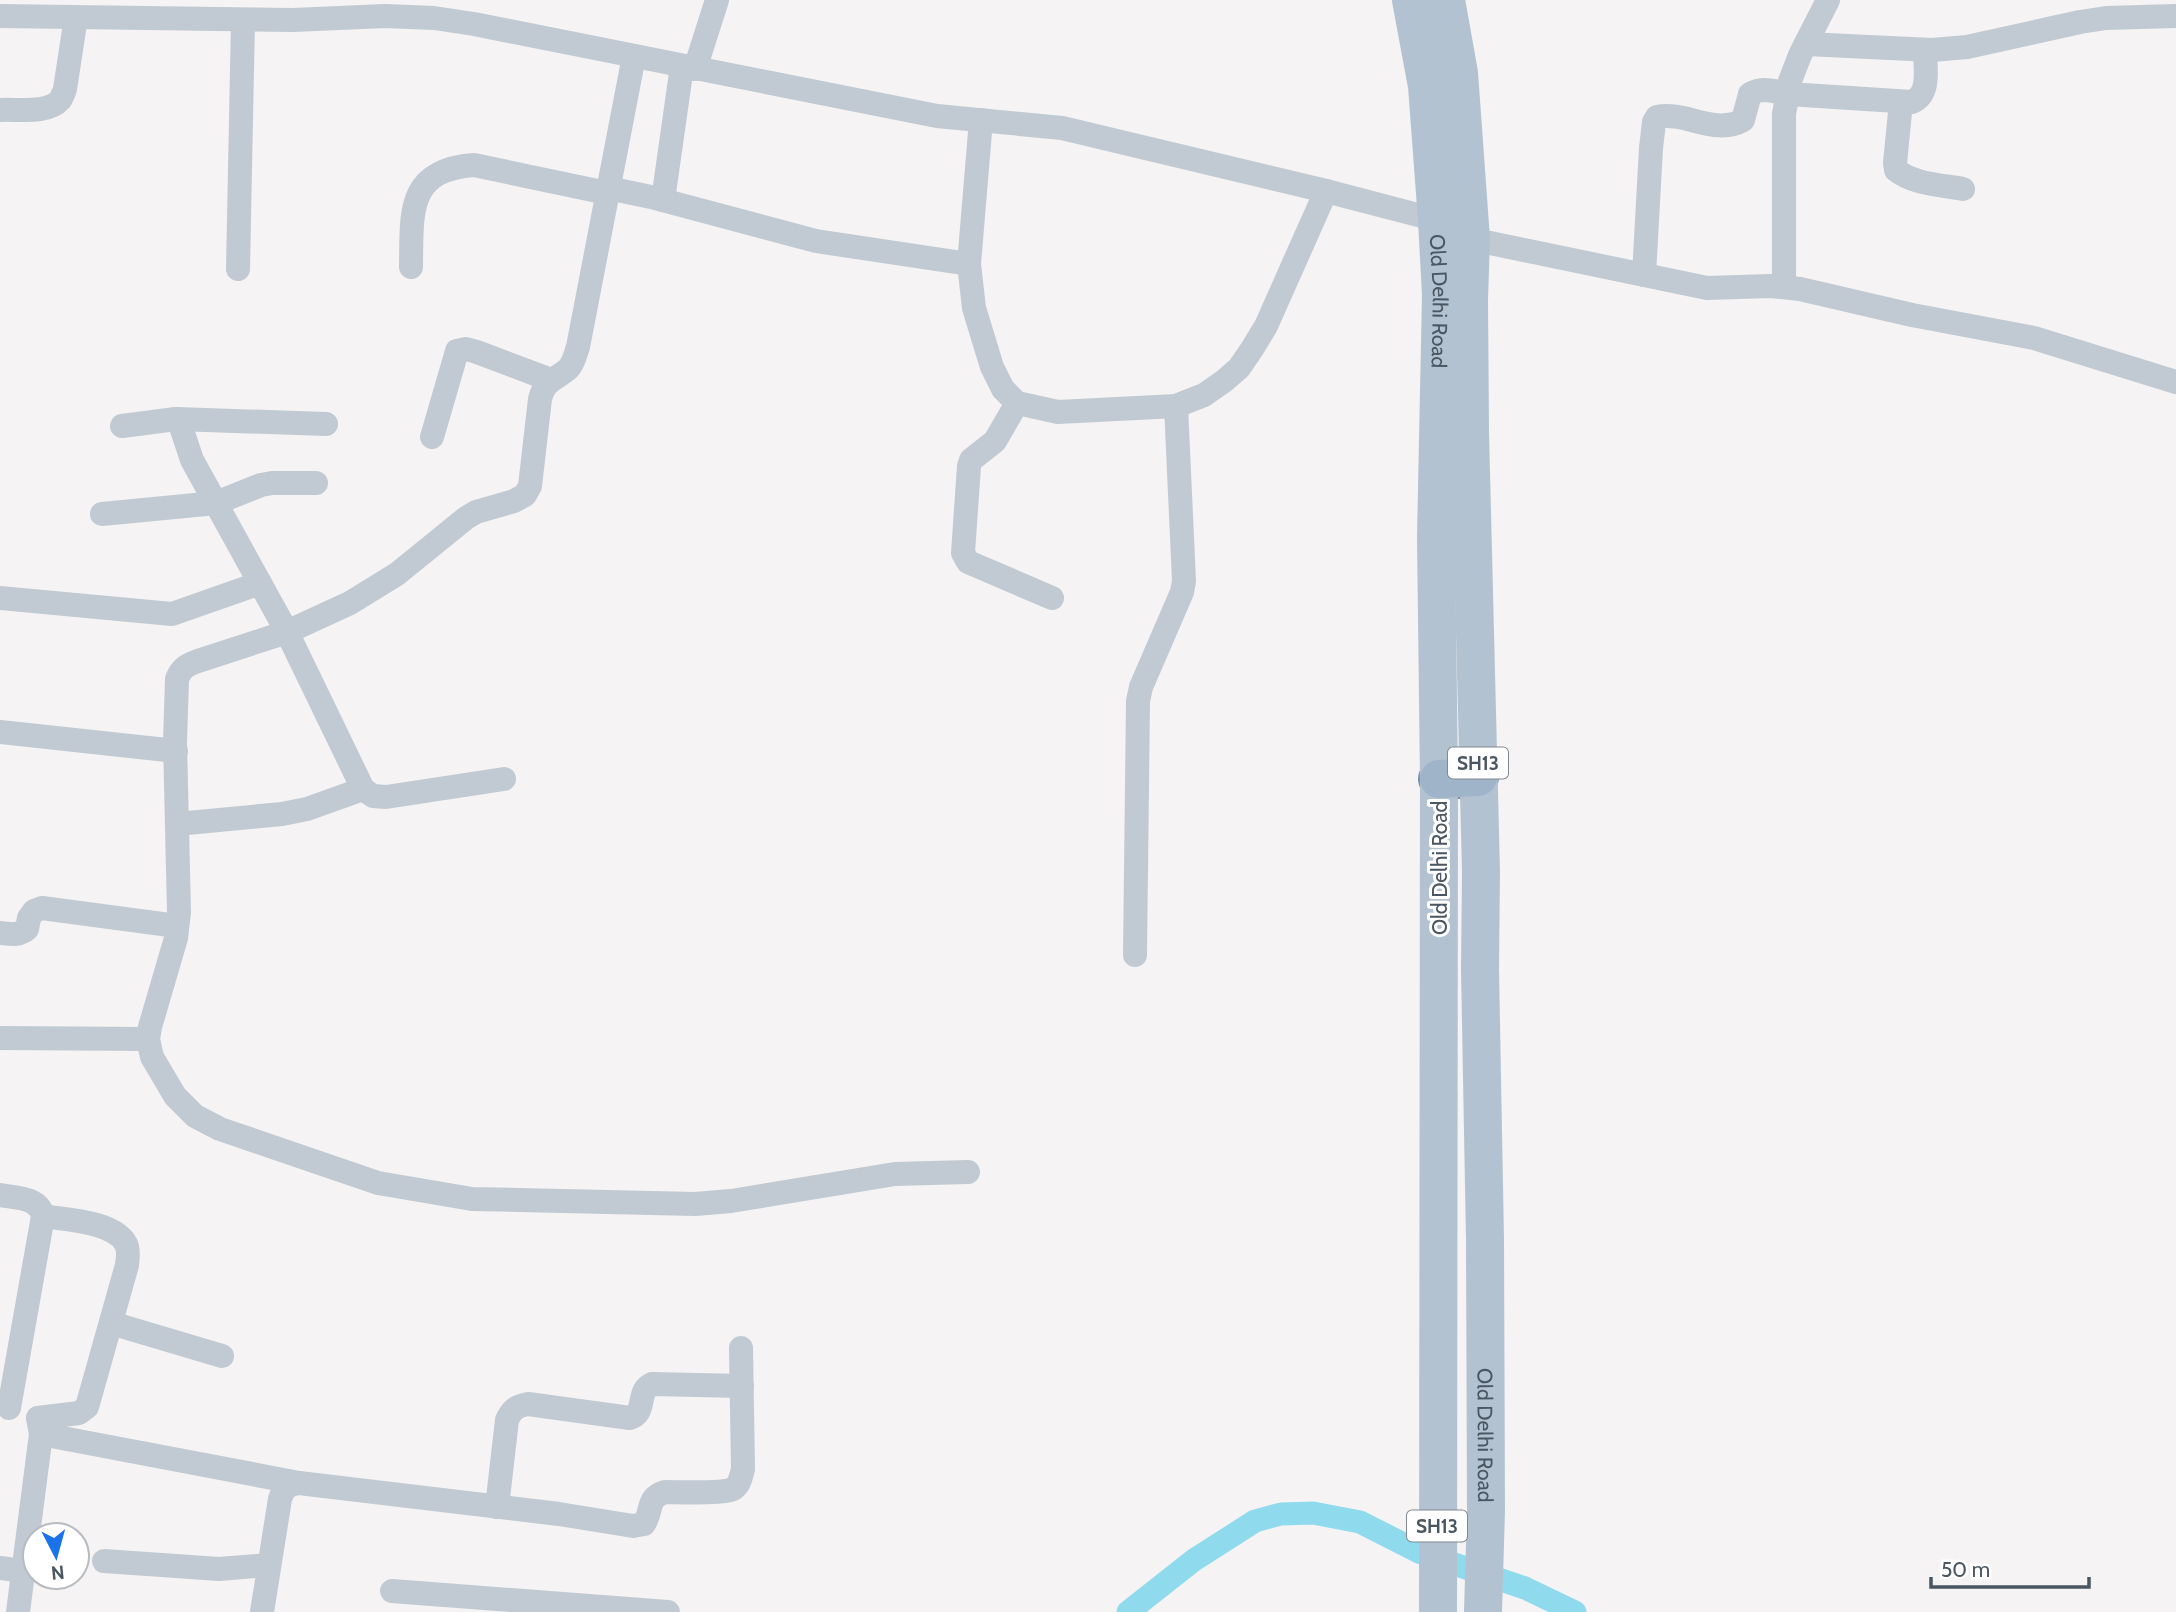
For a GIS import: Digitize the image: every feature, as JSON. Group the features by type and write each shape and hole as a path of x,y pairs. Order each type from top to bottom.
{"highway":[{"path":"1439,779 1478,777"}],"main road":[{"name":"Old Delhi Road","path":"1411,0 1427,86 1440,295 1436,537 1439,779 1438,1612"},
{"name":"Old Delhi Road","path":"1446,0 1459,73 1471,239 1470,432 1485,1239 1486,1528 1483,1612"}],"street":[{"path":"663,201 688,67 717,0"},
{"path":"1784,287 1784,114 1790,80 1829,0"},
{"path":"0,16 76,17 160,9 243,20 294,10 434,18 937,116 1062,128 1437,220"},
{"path":"1806,44 1925,50 1967,47 2106,18 2176,16"},
{"path":"0,110 52,106 61,99 65,89 76,17"},
{"path":"238,269 243,20"},
{"path":"1644,275 1651,148 1657,117 1668,114 1709,125 1726,126 1743,120 1750,93 1757,90 1912,103 1919,99 1924,90 1925,50"},
{"path":"634,56 574,360 569,368 543,388 530,486 525,495 476,512 386,581 350,603 287,632 198,661 180,671 177,679 176,751 177,926 148,1039 152,1057 175,1096 195,1116 220,1129 378,1183 472,1199 695,1204 895,1174 968,1172"},
{"path":"1901,103 1896,170 1903,176 1963,189"},
{"path":"981,120 969,264 974,308 992,367 1003,388 1017,403 1058,412 1176,406 1204,396 1224,381 1245,358 1266,326 1326,191"},
{"path":"411,267 415,202 423,186 438,173 455,167 474,165 663,201 816,242 969,264"},
{"path":"1471,239 1707,288 1784,287 2034,338 2176,382"},
{"path":"432,437 457,351 466,349 477,352 551,380"},
{"path":"1017,403 995,441 968,466 963,553 968,562 1052,598"},
{"path":"1135,955 1136,716 1141,687 1182,592 1184,581 1176,406"},
{"path":"122,426 176,419 326,424"},
{"path":"176,419 192,460 287,632 363,789 373,796 386,797 504,779"},
{"path":"102,514 216,503 261,485 316,483"},
{"path":"0,598 172,614 260,583"},
{"path":"0,732 176,751"},
{"path":"177,824 282,814 307,809 363,789"},
{"path":"0,933 23,933 34,911 42,908 177,926"},
{"path":"0,1038 148,1039"},
{"path":"0,1195 34,1202 42,1208 44,1216 5,1407 24,1411 39,1426 299,1483 633,1526 644,1524 656,1495 665,1492 725,1491 735,1488 740,1479 743,1469 741,1348"},
{"path":"39,1426 79,1413 87,1407 127,1265 128,1253 126,1244 106,1226 44,1216"},
{"path":"111,1323 222,1356"},
{"path":"497,1507 507,1420 518,1406 528,1404 630,1418 636,1417 643,1391 646,1386 652,1384 742,1386"},
{"path":"18,1612 11,1570 39,1426"},
{"path":"262,1612 283,1489 299,1483"},
{"path":"104,1561 219,1569 269,1565"},
{"path":"392,1591 533,1607 668,1612"}],"waterway":[{"path":"1128,1612 1194,1560 1255,1521 1281,1514 1313,1513 1360,1522 1419,1552 1525,1588 1575,1612"}]}
